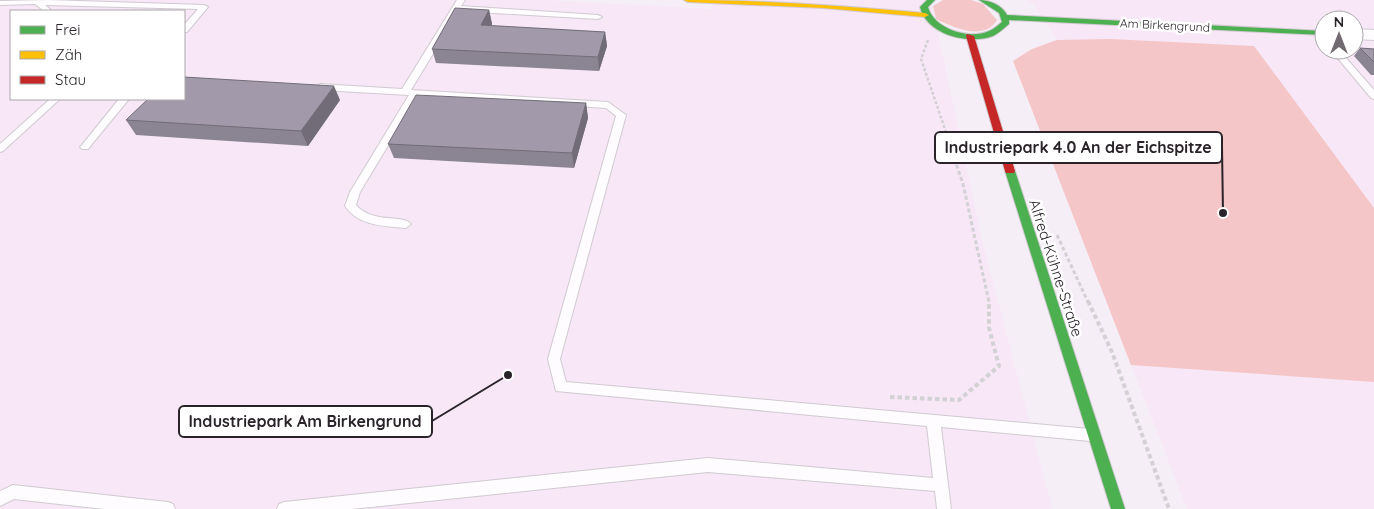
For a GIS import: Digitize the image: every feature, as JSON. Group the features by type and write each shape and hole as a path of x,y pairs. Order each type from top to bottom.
{"main road":[{"path":"688,0 843,8 927,7 934,24 941,28 970,36 990,34 998,31 1006,22 1005,17 996,6 983,0"},
{"name":"Am Birkengrund","path":"1005,17 1314,34"},
{"name":"Alfred-Kühne-Straße","path":"970,36 1032,244 1118,509"}],"lane":[{"path":"0,3 38,1 204,7 185,29"},
{"path":"38,1 47,10"},
{"path":"406,224 374,221 356,214 350,206 355,192 459,4 598,17"},
{"path":"1343,60 1374,96"},
{"path":"309,86 608,105 621,115 554,359 561,387 1094,435"},
{"path":"0,148 54,100"},
{"path":"84,147 123,100"},
{"path":"933,421 944,509"},
{"path":"284,509 708,466 941,485"},
{"path":"0,500 13,492 168,509"}],"path":[{"path":"890,397 959,400 999,366 989,328 989,302 964,184 923,66 923,50"},
{"path":"1057,235 1112,352 1169,509"}],"shaded area":[{"path":"0,0 543,0 712,9 713,0 931,0 982,240 1052,509 0,509"},
{"path":"943,0 971,0 983,4 997,20 991,27 984,30 968,31 950,26 936,19 933,6"},
{"path":"1027,0 1374,0 1374,509 1187,509 1013,61 1032,49 1057,39 1033,3"},
{"path":"1110,39 1254,46 1374,208 1374,382 1131,365 1013,61 1032,49 1057,40"}],"building":[{"path":"455,8 489,10 481,25 605,32 598,57 432,49"},
{"path":"1364,48 1374,49 1374,62 1364,52"},
{"path":"185,77 334,86 301,131 126,120 147,100 185,100"},
{"path":"416,95 586,103 572,153 388,144"}],"traffic: fast":[{"path":"931,0 924,7 926,16 932,23 950,32 972,36 990,34 1006,22 1002,12 983,0"},
{"path":"1005,17 1314,32"},
{"path":"1010,171 1118,509"}],"traffic: slow":[{"path":"688,0 823,6 925,15"}],"traffic: jam":[{"path":"970,36 1010,171"}],"place":[{"name":"Industriepark 4.0 An der Eichspitze","path":"1223,213"},
{"name":"Industriepark Am Birkengrund","path":"508,375"}]}
